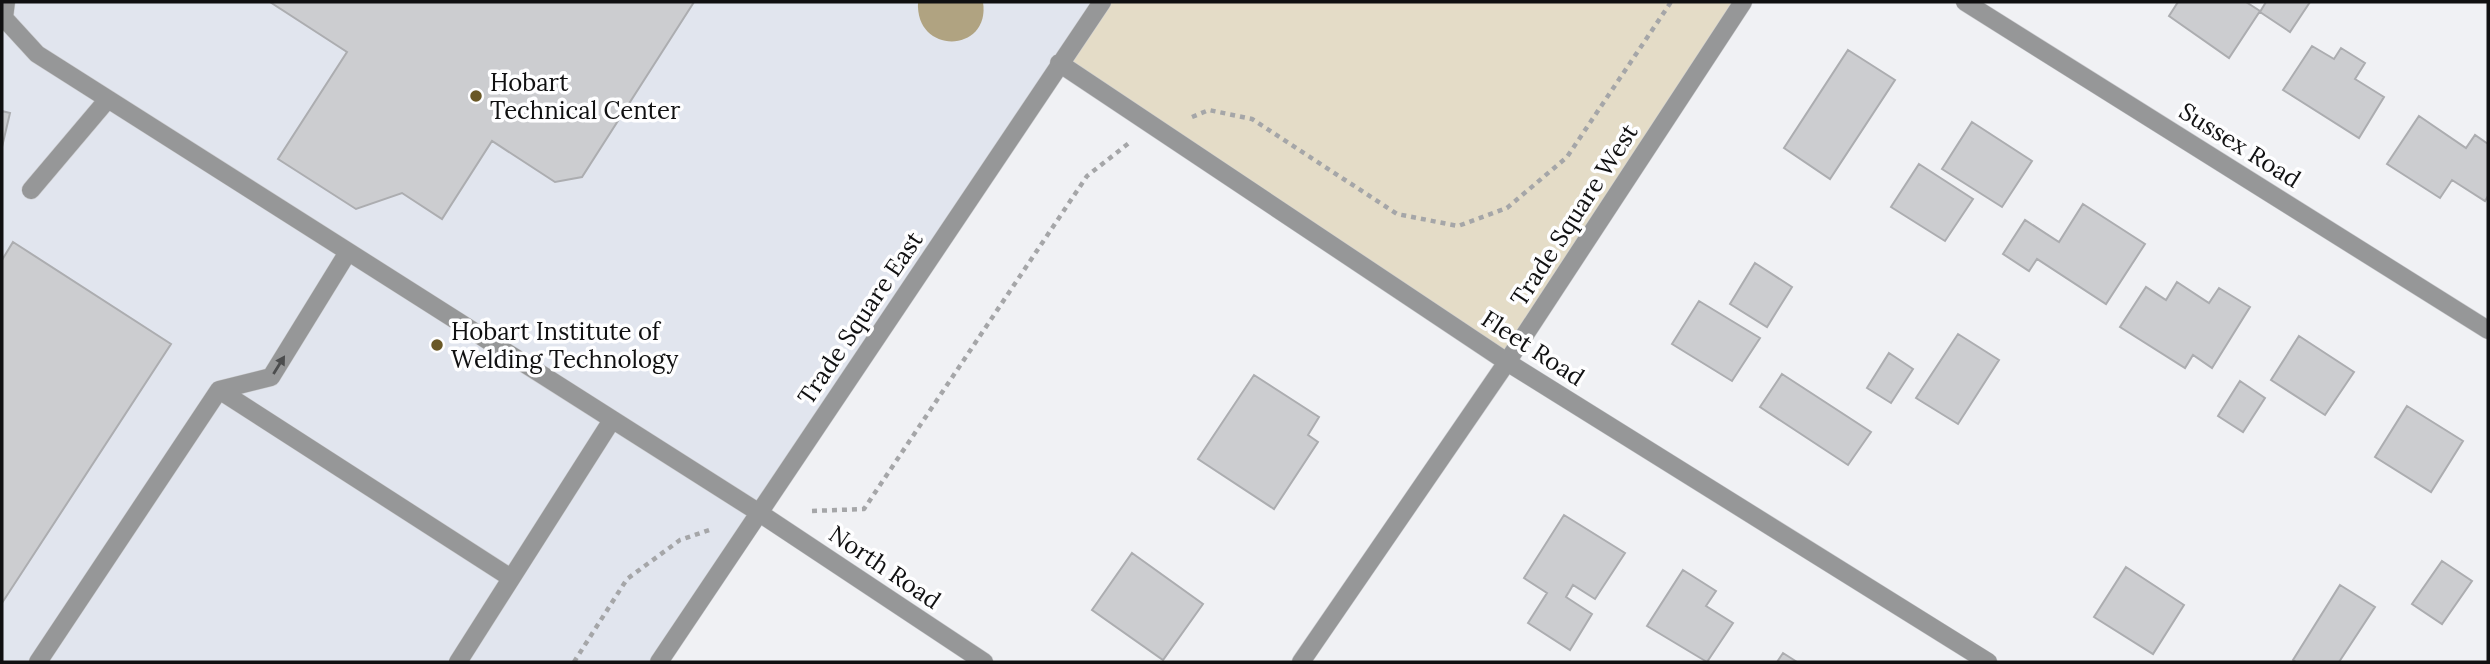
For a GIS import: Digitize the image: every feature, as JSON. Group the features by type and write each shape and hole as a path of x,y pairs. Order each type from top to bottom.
{"street":[{"name":"North Road","path":"6,2 4,18 37,54 758,512 984,662"},
{"name":"Trade Square East","path":"659,662 1102,2"},
{"name":"Trade Square West","path":"1301,662 1507,362 1743,2"},
{"name":"Sussex Road","path":"1965,2 2488,330"},
{"name":"Fleet Road","path":"1059,64 1507,362 1988,662"},
{"path":"31,190 108,99"},
{"path":"38,662 219,390 271,377 348,252"},
{"path":"219,390 511,578"},
{"path":"458,662 612,420"}],"path":[{"path":"811,511 864,509 1087,176 1122,147 1209,110 1252,119 1397,214 1458,226 1507,208 1567,157 1671,2"},
{"path":"574,662 627,579 680,540 758,512"}],"shaded area":[{"name":"Hobart Institute of Welding Technology","path":"2,2 1102,2 659,662 2,662"},
{"path":"918,2 983,2 982,19 976,31 965,39 939,39 928,32 920,20"},
{"path":"1102,2 1743,2 1507,362 1059,63"}],"building":[{"name":"Hobart Technical Center","path":"270,2 694,2 582,177 555,182 492,141 442,219 402,193 356,209 278,159 347,52"},
{"path":"2178,2 2246,2 2260,11 2229,58 2169,16"},
{"path":"2266,2 2310,2 2290,32 2260,12"},
{"path":"2312,46 2334,59 2341,48 2365,63 2355,79 2384,97 2359,138 2283,90"},
{"path":"1848,50 1895,80 1830,179 1784,148"},
{"path":"2,111 10,113 2,147"},
{"path":"2419,116 2466,148 2475,135 2488,144 2488,196 2485,201 2452,180 2440,198 2387,164"},
{"path":"1972,122 2032,161 2002,207 1942,169"},
{"path":"1919,164 1973,199 1945,241 1891,207"},
{"path":"2083,204 2145,244 2106,304 2037,259 2029,271 2003,254 2025,220 2059,242"},
{"path":"13,242 171,344 2,603 2,260"},
{"path":"1755,263 1792,287 1767,327 1730,304"},
{"path":"2177,282 2209,303 2219,288 2250,307 2212,368 2193,355 2185,368 2120,327 2146,287 2166,300"},
{"path":"1699,301 1760,338 1732,381 1672,344"},
{"path":"1958,334 1999,360 1958,424 1916,398"},
{"path":"2299,336 2354,372 2325,415 2271,380"},
{"path":"1889,353 1913,369 1891,403 1867,388"},
{"path":"1782,374 1871,432 1848,465 1760,407"},
{"path":"1254,375 1319,417 1308,435 1318,442 1274,509 1198,459"},
{"path":"2240,381 2265,398 2243,432 2218,416"},
{"path":"2407,406 2463,441 2431,492 2375,457"},
{"path":"1564,515 1625,553 1595,599 1573,585 1566,597 1592,614 1570,650 1528,623 1547,593 1524,578"},
{"path":"1132,553 1203,604 1163,660 1092,610"},
{"path":"2442,561 2472,581 2442,624 2412,604"},
{"path":"2126,567 2184,605 2153,654 2094,617"},
{"path":"1683,570 1716,591 1706,606 1733,623 1707,662 1647,626"},
{"path":"2340,585 2375,607 2339,662 2296,662 2293,660"},
{"path":"1783,653 1797,662 1777,662"}],"place":[{"name":"Hobart Technical Center","path":"476,96"},
{"name":"Hobart Institute of Welding Technology","path":"437,345"}]}
